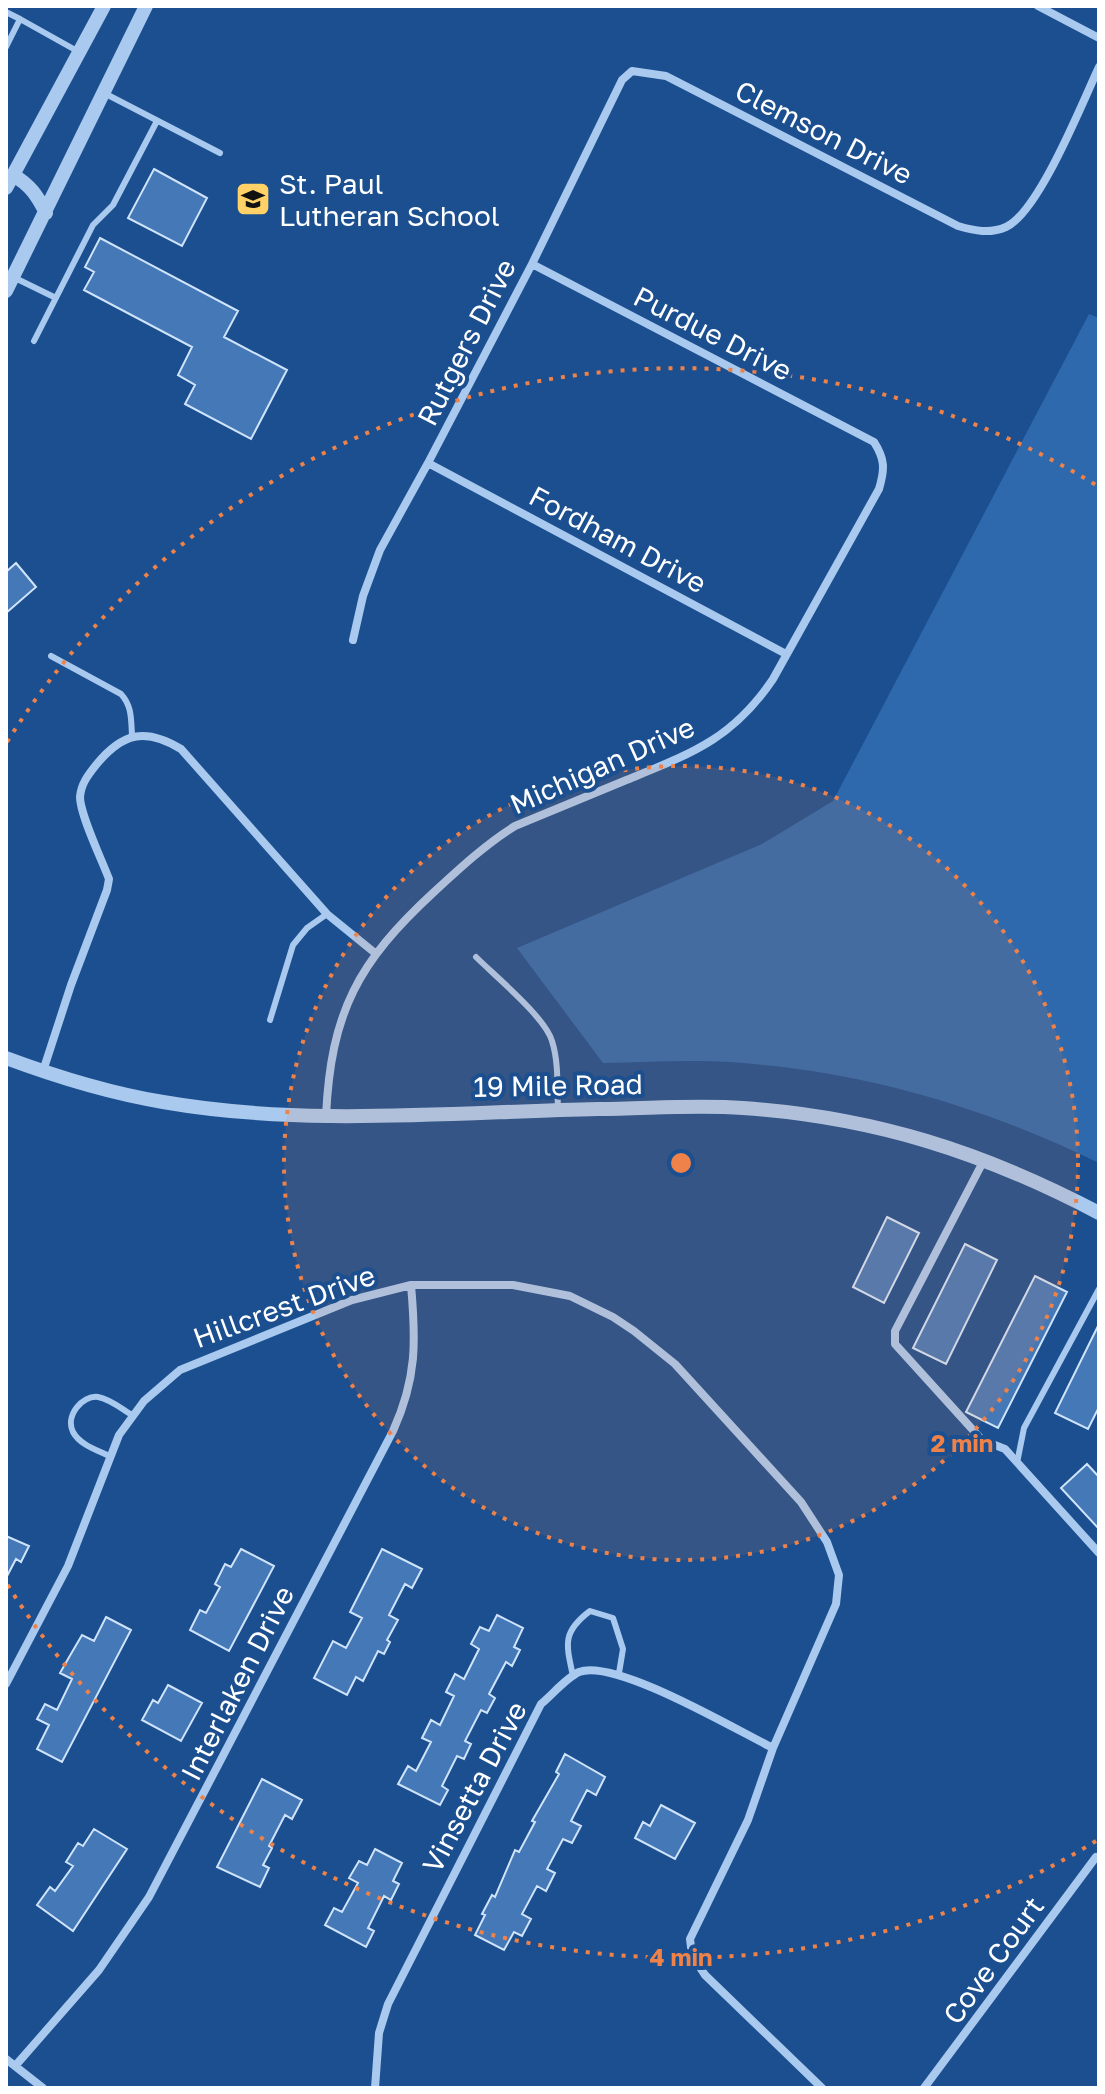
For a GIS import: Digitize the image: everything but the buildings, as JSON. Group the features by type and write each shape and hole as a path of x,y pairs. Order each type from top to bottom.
{"street":[{"path":"46,213 26,182 8,178 104,6"},
{"path":"6,291 146,6"},
{"path":"1038,6 1099,38"},
{"name":"Clemson Drive","path":"632,71 666,76 958,226 980,232 1008,226 1021,217 1035,198 1099,67"},
{"name":"Rutgers Drive","path":"353,640 363,596 380,550 532,264 622,80 632,71"},
{"name":"Purdue Drive","path":"532,264 874,442"},
{"name":"Michigan Drive","path":"326,1116 328,1074 339,1023 363,970 400,924 504,832 677,761 709,744 738,722 757,702 879,489 884,458 874,442"},
{"name":"Fordham Drive","path":"428,463 786,654"},
{"path":"43,1071 109,879 80,801 82,786 110,748 132,735 154,737 181,749 327,914 375,953"},
{"name":"19 Mile Road","path":"6,1058 101,1089 220,1110 326,1116 696,1106 800,1114 912,1135 985,1159 1042,1183 1099,1213"},
{"path":"985,1159 893,1337 897,1348 982,1440 1005,1449 1099,1553"},
{"name":"Hillcrest Drive","path":"6,1684 68,1566 85,1529 109,1456 132,1415 159,1386 194,1362 352,1300 411,1285 513,1285 570,1296 613,1317 675,1364 801,1502 835,1559 839,1584 836,1604 773,1748 732,1857 693,1931 689,1946 705,1975 822,2088"},
{"name":"Interlaken Drive","path":"16,2065 99,1970 149,1897 393,1431 406,1403 414,1367 411,1285"},
{"path":"573,1676 582,1671 619,1673 773,1748"},
{"name":"Vinsetta Drive","path":"375,2088 379,2033 400,1975 541,1704 573,1676"},
{"name":"Cove Court","path":"924,2088 1096,1857"},
{"path":"6,2059 43,2088"}],"lane":[{"path":"6,12 79,52"},
{"path":"6,47 20,19"},
{"path":"104,93 220,153"},
{"path":"34,341 93,225 113,205 157,121"},
{"path":"13,277 56,298"},
{"path":"51,656 121,694 131,712 132,735"},
{"path":"270,1020 293,945 307,928 327,914"},
{"path":"476,957 531,1010 552,1037 558,1110"},
{"path":"1017,1463 1024,1428 1099,1289"},
{"path":"109,1456 88,1446 73,1433 71,1420 76,1409 84,1400 96,1397 132,1415"},
{"path":"573,1676 566,1643 575,1622 590,1611 613,1618 623,1649 619,1673"}],"shaded area":[{"path":"1089,314 1099,318 1099,1163 970,1110 926,1096 836,1075 726,1062 603,1063 517,948 762,844 833,801"}],"place":[{"name":"St. Paul Lutheran School","path":"253,199"}]}
